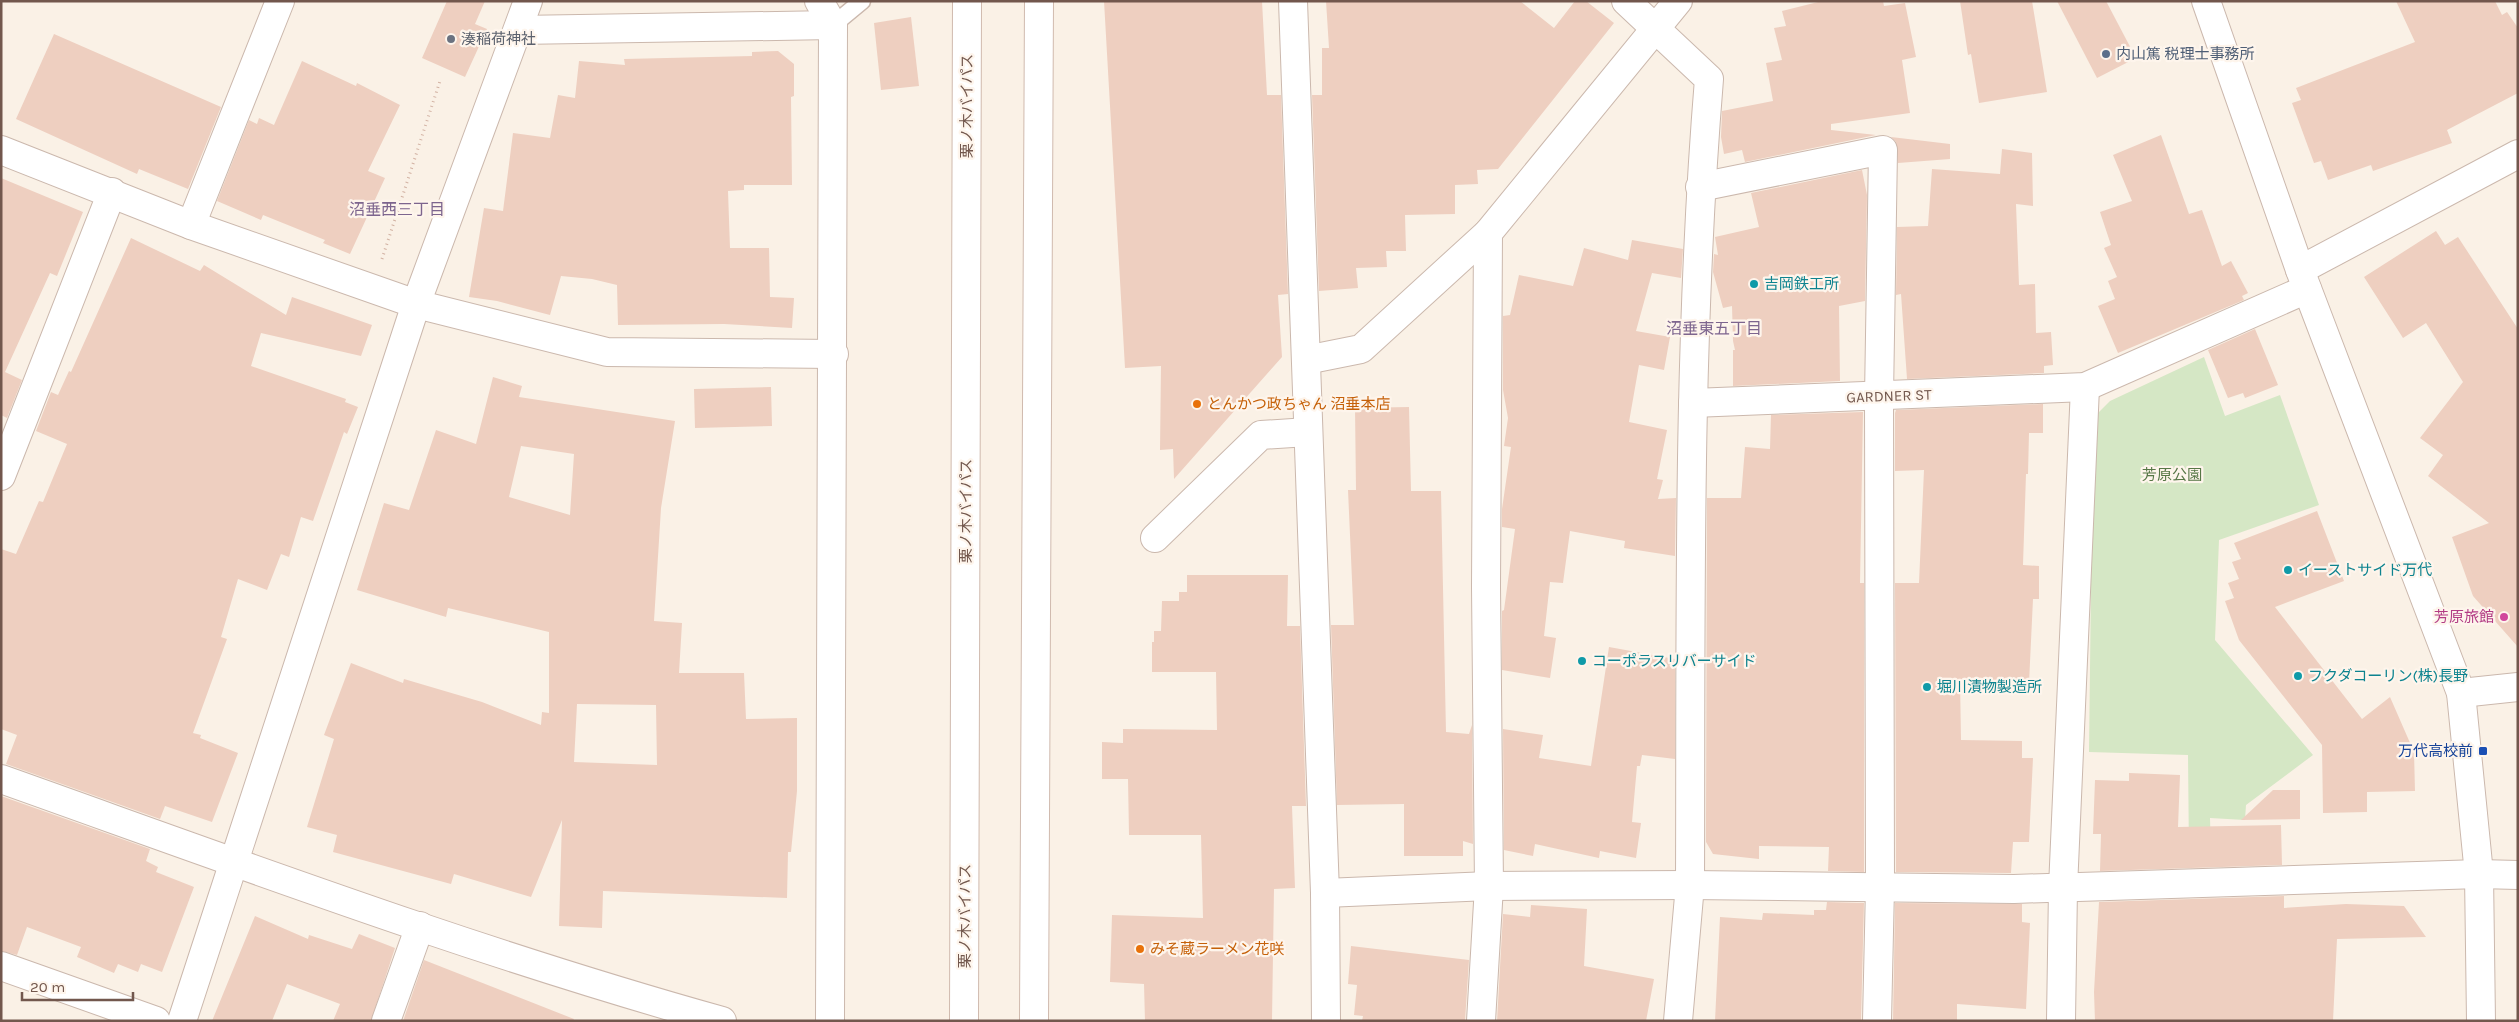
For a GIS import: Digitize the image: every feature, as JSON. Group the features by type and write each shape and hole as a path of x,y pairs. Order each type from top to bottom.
{"street":[{"path":"191,225 280,1"},
{"path":"182,1021 416,304 528,1"},
{"path":"819,1 833,25 834,354 830,1021"},
{"name":"栗ノ木バイパス","path":"964,1021 967,1"},
{"path":"1034,1021 1039,1"},
{"path":"1293,1 1325,893 1326,1021"},
{"path":"1626,1 1709,79 1700,187 1693,403 1690,885 1678,1021"},
{"path":"1306,360 1361,349 1488,233 1678,1"},
{"path":"2206,1 2303,279 2461,693 2480,874 2482,1021"},
{"path":"518,30 833,25"},
{"path":"1,150 112,192 191,225 416,304 607,352 834,354"},
{"path":"1700,187 1883,150 1879,397 1880,887 1877,1021"},
{"path":"2061,1021 2063,888 2085,387 2303,279 2518,154"},
{"path":"1,476 112,192"},
{"path":"1482,1021 1489,886 1486,587 1488,233"},
{"name":"GARDNER ST","path":"1693,403 1879,397 2085,387"},
{"path":"1154,538 1261,436 1308,432"},
{"path":"2461,693 2518,687"},
{"path":"1,779 420,926 627,994 722,1021"},
{"path":"1325,893 1489,886 1690,885 2063,888 2480,874 2518,876"},
{"path":"386,1021 420,926"},
{"path":"1,966 156,1021"}],"lane":[{"path":"833,25 862,1"}],"path":[{"path":"373,288 440,81"}],"green space":[{"name":"芳原公園","path":"2204,357 2225,416 2280,395 2319,505 2219,540 2215,640 2313,755 2246,805 2245,820 2210,818 2211,856 2189,856 2188,755 2089,752 2093,418 2110,401"}],"building":[{"path":"447,1 485,1 475,24 487,29 465,77 422,58"},
{"path":"1104,1 1262,1 1267,95 1281,95 1288,294 1278,295 1282,357 1174,479 1173,449 1160,450 1161,366 1125,368"},
{"path":"1326,1 1520,1 1554,28 1575,1 1586,1 1614,23 1498,169 1477,170 1478,184 1455,185 1455,214 1405,215 1406,251 1386,251 1387,267 1356,268 1358,288 1319,291 1312,95 1322,95 1322,48 1329,48"},
{"path":"1822,1 1883,1 1884,6 1905,3 1916,57 1902,60 1910,113 1831,124 1831,130 1876,135 1745,162 1742,150 1724,154 1721,137 1722,111 1773,101 1766,63 1782,60 1774,28 1786,26 1782,11"},
{"path":"1960,1 2032,1 2047,92 1979,103 1971,54 1968,55"},
{"path":"2057,1 2106,1 2136,58 2097,78"},
{"path":"2396,1 2495,1 2502,15 2507,12 2518,28 2518,93 2447,130 2452,143 2373,171 2371,165 2328,180 2321,161 2314,163 2292,103 2301,100 2296,88 2415,42"},
{"path":"911,17 919,86 881,90 874,23"},
{"path":"54,34 221,107 188,189 139,169 137,174 16,119"},
{"path":"778,51 794,64 794,96 791,97 792,185 744,185 744,190 728,191 730,248 769,248 770,297 794,298 792,328 724,324 618,325 617,285 592,279 561,276 550,315 497,301 469,297 484,208 503,211 513,133 550,138 558,95 575,98 579,61 625,65 624,59 752,56 752,52"},
{"path":"302,61 356,86 357,83 400,105 368,171 385,178 350,254 323,243 325,240 263,215 261,220 217,201 249,120 257,124 259,118 274,125"},
{"path":"2161,135 2189,214 2202,210 2222,266 2231,261 2248,293 2242,296 2244,300 2118,353 2098,306 2115,299 2108,281 2117,277 2104,248 2111,245 2100,212 2132,201 2113,155"},
{"path":"1891,137 1950,144 1950,159 1898,163 1896,142"},
{"path":"2002,149 2032,153 2033,206 2016,204 2019,285 2035,284 2036,333 2051,332 2053,365 2044,366 2044,373 1907,379 1901,294 1896,295 1897,227 1928,226 1932,169 2000,174"},
{"path":"1862,170 1867,195 1865,301 1839,306 1840,381 1733,386 1733,350 1735,350 1732,306 1723,308 1713,272 1714,254 1718,255 1715,237 1759,227 1751,193"},
{"path":"1,178 83,212 57,276 50,273 5,372 22,380 7,418 1,415"},
{"path":"2436,231 2445,245 2458,237 2518,329 2518,647 2473,596 2452,537 2489,523 2428,476 2443,455 2420,438 2463,382 2426,323 2403,338 2364,277"},
{"path":"131,238 200,271 204,265 286,315 292,297 372,325 361,356 261,333 251,366 346,399 345,402 358,407 347,434 344,432 313,521 301,517 289,557 281,554 267,590 238,579 221,637 227,639 193,733 201,735 200,738 238,753 212,822 165,806 160,819 6,764 17,735 1,729 1,549 16,554 39,501 43,502 67,444 36,431 51,392 58,395 69,371 71,372"},
{"path":"1632,240 1683,249 1681,278 1652,273 1636,331 1670,337 1664,370 1639,365 1629,422 1667,430 1657,479 1663,480 1658,499 1676,498 1675,556 1624,548 1625,541 1570,531 1563,583 1550,582 1544,636 1556,638 1550,678 1502,670 1502,611 1504,610 1515,529 1502,527 1502,509 1511,447 1504,446 1508,418 1503,390 1503,316 1510,315 1519,275 1573,286 1584,248 1628,260"},
{"path":"2255,329 2278,385 2245,398 2243,393 2228,398 2208,350"},
{"path":"493,377 522,386 519,397 675,421 661,508 654,621 682,623 679,673 744,673 746,719 797,718 797,791 791,852 788,852 787,898 603,891 602,928 559,926 562,820 531,897 454,874 451,884 333,852 337,835 307,827 334,739 324,735 351,663 403,683 404,679 482,702 541,725 542,712 549,713 549,632 448,608 446,617 357,590 384,503 409,510 436,430 476,444","holes":["521,446 574,454 570,515 509,497","577,704 656,705 657,765 574,762"]},
{"path":"771,387 772,426 695,428 694,389"},
{"path":"2043,404 2043,433 2029,433 2028,474 2026,474 2023,565 2039,566 2039,599 2033,599 2029,683 1960,680 1961,740 2022,741 2022,758 2033,758 2029,842 2013,842 2011,873 1896,872 1895,583 1919,583 1924,470 1895,471 1895,413 1896,410"},
{"path":"1409,407 1411,491 1441,491 1446,732 1469,734 1472,725 1473,844 1463,841 1463,856 1404,856 1404,804 1337,805 1331,625 1354,625 1348,490 1356,490 1355,408"},
{"path":"1863,412 1860,583 1864,583 1864,872 1828,871 1829,847 1759,846 1759,859 1713,854 1706,842 1707,498 1741,498 1745,447 1770,449 1771,415"},
{"path":"2317,511 2344,581 2275,607 2362,719 2390,697 2414,752 2415,791 2367,792 2367,812 2323,813 2322,745 2239,640 2225,601 2234,598 2228,583 2239,579 2232,562 2241,559 2234,543"},
{"path":"1187,575 1288,575 1287,626 1300,626 1306,806 1292,806 1295,888 1274,889 1272,1021 1145,1021 1144,984 1110,982 1112,915 1203,918 1201,835 1129,835 1128,779 1102,779 1102,742 1123,743 1123,729 1217,730 1216,672 1152,672 1152,642 1154,642 1154,631 1161,631 1162,601 1179,601 1179,592 1187,592"},
{"path":"1609,647 1675,659 1675,759 1642,755 1640,766 1637,766 1632,822 1641,823 1636,858 1600,851 1599,858 1535,844 1533,856 1504,850 1503,729 1543,735 1539,758 1591,766"},
{"path":"2129,773 2180,775 2178,827 2281,825 2282,865 2100,871 2101,834 2093,834 2095,780 2129,781"},
{"path":"2273,790 2300,790 2300,819 2241,820"},
{"path":"1,796 150,849 146,861 158,867 156,872 194,887 162,972 141,964 138,972 118,964 114,973 77,957 81,947 27,927 17,955 1,951"},
{"path":"2284,896 2284,908 2346,904 2404,906 2426,937 2337,939 2333,1021 2095,1021 2094,992 2099,902"},
{"path":"1827,902 1864,903 1861,1021 1715,1021 1720,917 1762,920 1763,913 1814,915 1814,910 1826,910"},
{"path":"1895,903 2022,904 2022,922 2030,923 2026,1009 1957,1004 1957,1021 1893,1021"},
{"path":"1531,905 1587,909 1584,966 1654,979 1646,1021 1497,1021 1503,914 1530,917"},
{"path":"255,916 308,939 309,935 352,949 359,934 395,948 371,1021 333,1021 340,1004 287,984 272,1021 212,1021"},
{"path":"1351,946 1469,960 1465,1021 1362,1021 1363,1016 1354,1015 1357,985 1348,984"},
{"path":"424,960 574,1019 573,1021 403,1021"}],"place":[{"name":"湊稲荷神社","path":"451,39"},
{"name":"内山篤 税理士事務所","path":"2106,54"},
{"name":"吉岡鉄工所","path":"1754,284"},
{"name":"とんかつ政ちゃん 沼垂本店","path":"1197,404"},
{"name":"イーストサイド万代","path":"2288,570"},
{"name":"芳原旅館","path":"2504,617"},
{"name":"コーポラスリバーサイド","path":"1582,661"},
{"name":"フクダコーリン(株)長野","path":"2298,676"},
{"name":"堀川漬物製造所","path":"1927,687"},
{"name":"万代高校前","path":"2483,751"},
{"name":"みそ蔵ラーメン花咲","path":"1140,949"}],"district":[{"name":"沼垂西三丁目","path":"397,209"},
{"name":"沼垂東五丁目","path":"1714,328"}]}
